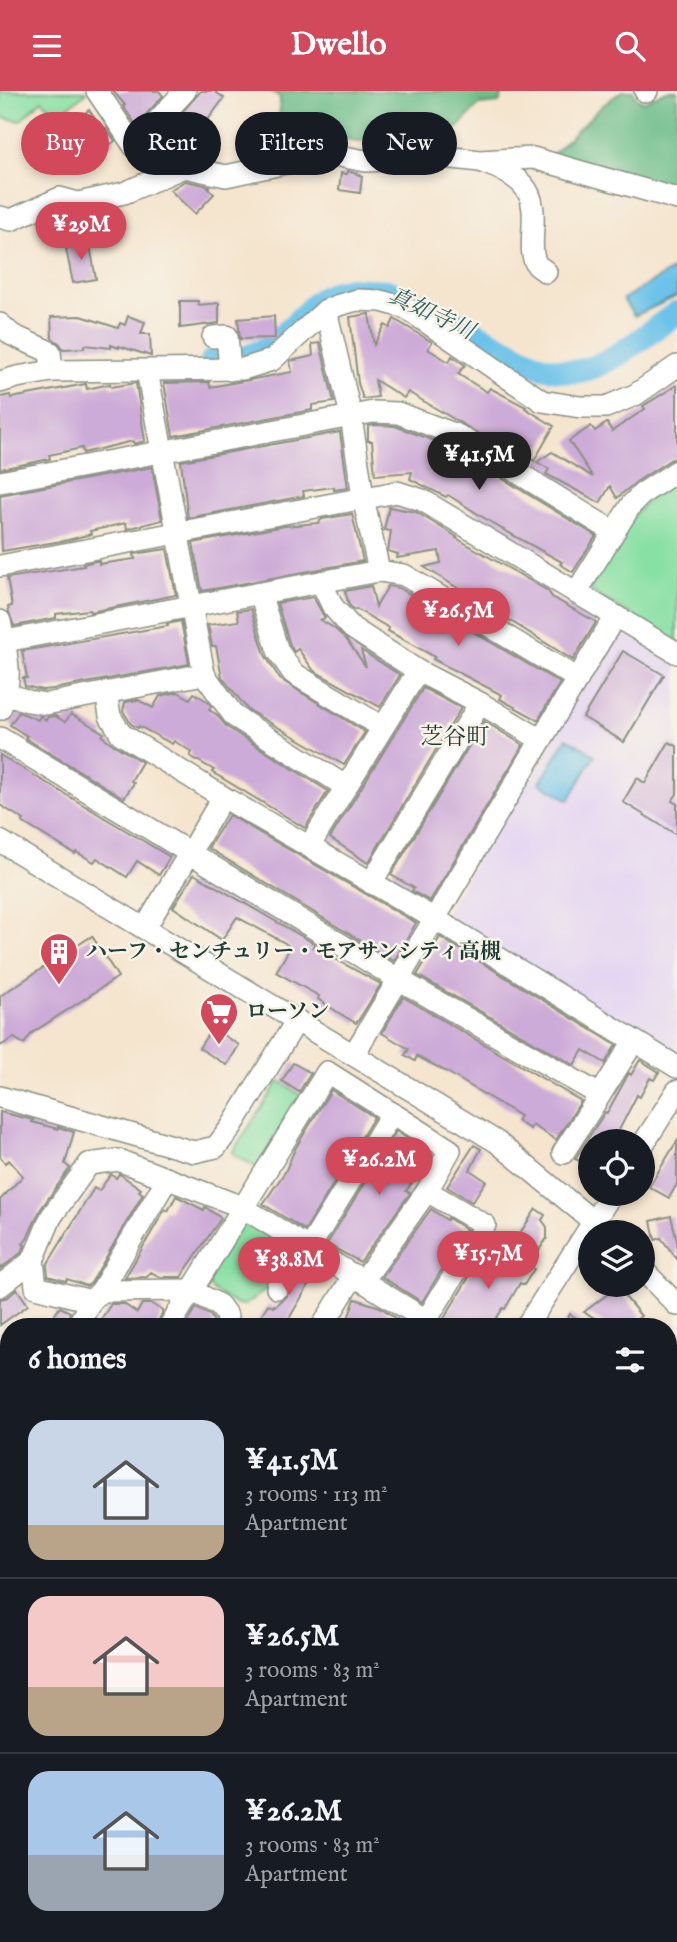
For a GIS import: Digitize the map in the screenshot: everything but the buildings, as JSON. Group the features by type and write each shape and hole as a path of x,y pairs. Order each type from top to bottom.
{"street":[{"path":"97,91 134,146 185,91"},
{"path":"0,217 11,220 60,198 78,203 124,193 184,167 226,176 328,154 366,161 444,157 480,161 533,158 677,199"},
{"path":"480,161 507,171 524,185 533,200 533,256 537,265 546,272"},
{"path":"0,382 52,371 243,369 272,360 326,310 357,300 381,301 406,309 542,401 580,407 606,407 635,395 677,366"},
{"path":"326,310 351,417 363,497 379,571"},
{"path":"0,324 12,335 50,352 52,371"},
{"path":"213,337 226,336 230,370"},
{"path":"147,371 204,674 234,716 345,786"},
{"path":"0,482 373,412 398,413 457,435 614,532"},
{"path":"576,593 631,505 643,493 677,471"},
{"path":"0,566 397,492 422,500 677,653"},
{"path":"204,674 46,704 28,701 4,702 8,661 1,635 191,606 379,571 404,575 578,680"},
{"path":"321,582 333,607 352,628 418,671 480,703 541,740"},
{"path":"260,593 278,651 293,673 382,727"},
{"path":"354,1054 615,616"},
{"path":"310,845 418,671"},
{"path":"106,692 110,716 121,734 223,797 435,919 677,1067"},
{"path":"371,883 480,703"},
{"path":"0,738 398,979 600,1095"},
{"path":"145,928 223,797"},
{"path":"0,841 497,1142 594,1220"},
{"path":"0,1097 194,1152 216,1147 232,1126 297,1020"},
{"path":"563,1153 634,1041"},
{"path":"174,1318 327,1072 450,1150 427,1191 329,1318"},
{"path":"653,1129 677,1091"},
{"path":"309,1248 392,1113"},
{"path":"0,1286 33,1260 51,1217 89,1164 118,1160 242,1207 359,1278 417,1318"},
{"path":"83,1318 167,1179"},
{"path":"427,1191 485,1225 427,1318"},
{"path":"277,1288 288,1235"},
{"path":"533,1318 578,1257"},
{"path":"33,1260 36,1287 96,1296 191,1290 219,1304 227,1318"},
{"path":"655,1282 677,1305"}],"shaded area":[{"path":"614,633 624,633 677,665 677,1047 672,1054 449,921 446,912"}],"green space":[{"path":"0,91 86,93 62,112 55,112 42,100 29,112 21,112 20,121 0,117"},
{"path":"270,91 504,91 499,103 479,105 457,128 457,112 362,112 362,141 355,141 348,139 348,112 280,112 280,97"},
{"path":"622,91 633,91 643,102 667,91 677,91 677,190 552,155 602,106"},
{"path":"677,480 677,642 592,592 589,585 633,516 653,495"},
{"path":"279,1081 302,1096 257,1168 232,1153"},
{"path":"248,1220 279,1240 270,1287 245,1305 235,1304 211,1289 207,1275 240,1222"}],"water":[{"path":"677,267 677,296 634,316 623,299"},
{"path":"567,738 595,755 569,800 540,783"}],"waterway":[{"name":"真如寺川","path":"212,361 242,359 271,347 318,301 333,293 350,289 387,291 419,304 541,367 570,371 592,368 605,362 677,313"}],"place":[{"name":"ハーフ・センチュリー・モアサンシティ高槻","path":"59,986"},
{"name":"ローソン","path":"219,1046"}],"district":[{"name":"芝谷町","path":"455,737"}]}
